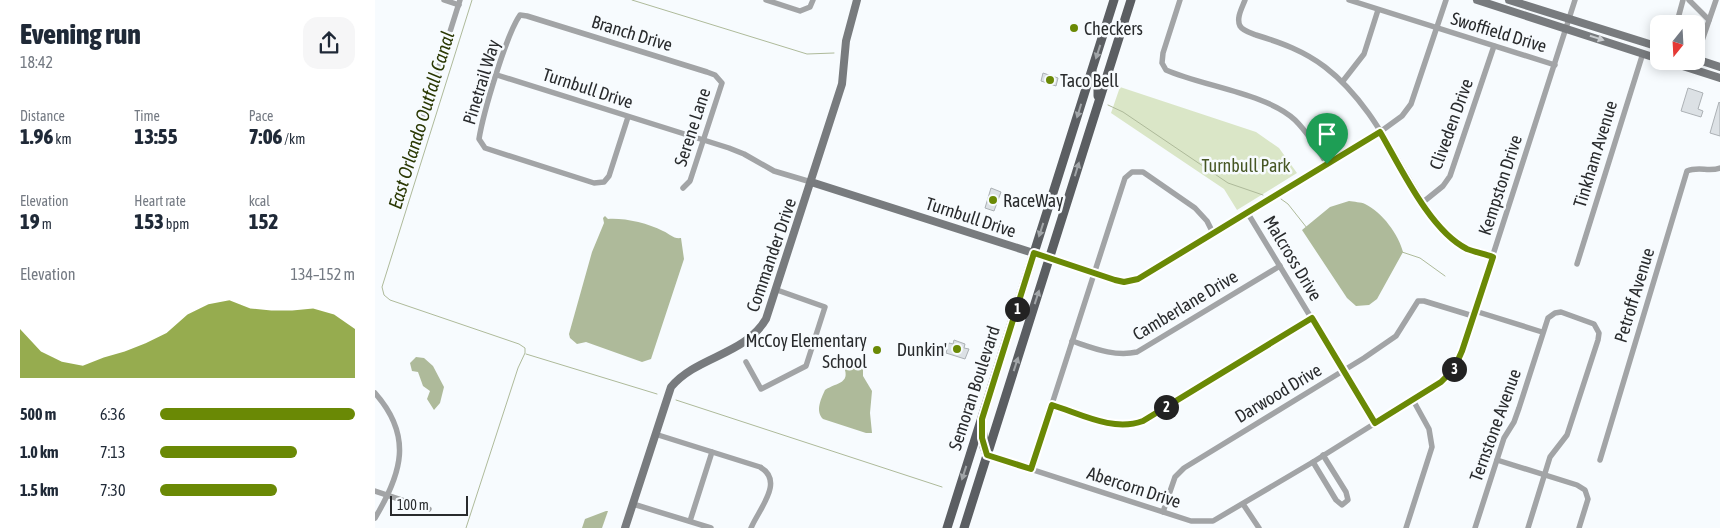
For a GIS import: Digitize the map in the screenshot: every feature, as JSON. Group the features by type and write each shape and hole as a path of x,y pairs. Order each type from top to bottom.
{"main road":[{"name":"Semoran Boulevard","path":"947,528 1114,0"},
{"name":"Semoran Boulevard","path":"963,528 1131,0"},
{"path":"1092,72 1098,87 1098,104"},
{"path":"982,419 982,438 987,455"},
{"path":"971,453 979,470 976,488"}],"street":[{"path":"407,168 460,3 444,0"},
{"path":"766,0 800,11 810,7 813,0"},
{"name":"Commander Drive","path":"625,528 668,393 675,382 689,372 753,337 766,319 777,290 842,84 846,41 857,0"},
{"path":"1180,0 1163,53 1162,63 1166,70 1275,107 1294,120 1313,141 1327,164"},
{"path":"1245,0 1238,19 1241,27 1250,33 1289,45 1311,56 1343,81 1365,106 1422,203 1436,222 1451,238 1467,248 1493,257"},
{"name":"Swoffield Drive","path":"1349,0 1555,65"},
{"name":"Turnbull Drive","path":"497,75 744,154 774,171 1124,282 1138,279 1380,132 1402,116 1411,104 1446,0"},
{"path":"1477,0 1650,55"},
{"path":"1509,0 1650,44"},
{"name":"Kempston Drive","path":"1243,504 1413,400 1441,382 1454,369 1493,257 1575,0"},
{"path":"1679,15 1683,0"},
{"path":"1689,0 1709,20"},
{"path":"1705,32 1716,0"},
{"path":"1343,81 1364,54 1378,10"},
{"name":"Branch Drive","path":"515,24 520,15 527,16 715,75"},
{"name":"Pinetrail Way","path":"515,24 497,75 481,130 479,139 485,148 594,183 604,182 609,176 628,116"},
{"name":"Cliveden Drive","path":"1422,203 1443,186 1450,176 1494,46"},
{"name":"Tinkham Avenue","path":"1577,264 1643,53"},
{"path":"1705,61 1720,67"},
{"path":"1695,70 1720,78"},
{"name":"Serene Lane","path":"683,188 691,181 722,82 715,75"},
{"name":"Petroff Avenue","path":"1600,460 1687,171 1697,168 1714,170 1720,168"},
{"path":"1031,469 1125,178 1132,172 1143,172 1195,208 1207,221 1213,233"},
{"name":"Malcross Drive","path":"1247,212 1375,423"},
{"name":"Camberlane Drive","path":"1072,341 1109,353 1125,355 1137,352 1280,266"},
{"path":"747,362 761,389 806,366 811,357 825,307 777,290"},
{"name":"Darwood Drive","path":"1163,512 1175,477 1185,468 1396,336 1418,301 1542,332"},
{"name":"Ternstone Avenue","path":"1475,528 1504,438 1514,422 1519,408 1542,332 1548,318 1555,313 1561,312 1591,321 1597,327 1598,340 1567,435 1550,457 1544,476"},
{"path":"1052,405 1115,426 1131,426 1143,421 1312,318"},
{"path":"375,393 393,418 399,442 396,475 388,495 375,518"},
{"path":"1406,528 1432,447 1429,429 1413,400"},
{"path":"655,434 760,467 767,471 771,476 772,482 764,505 757,514 751,528"},
{"path":"690,521 712,452"},
{"name":"Abercorn Drive","path":"987,455 1191,520 1213,521 1243,504"},
{"path":"1313,462 1336,500 1343,505 1348,500 1346,492 1323,455"},
{"path":"1497,460 1577,485 1585,490 1588,499 1579,528"},
{"path":"1527,528 1544,476"},
{"path":"375,491 429,509"},
{"path":"633,504 711,528"},
{"path":"1243,504 1259,528"}],"green space":[{"name":"Turnbull Park","path":"1120,87 1256,132 1279,148 1297,173 1237,210 1224,189 1111,113"}],"shaded area":[{"path":"1349,201 1363,203 1378,212 1394,231 1403,252 1377,299 1369,305 1356,306 1347,298 1302,230 1330,207"},
{"path":"605,216 608,219 622,219 643,223 674,237 681,238 684,259 651,359 642,362 586,342 577,344 570,338 569,334 592,252"},
{"path":"416,357 424,358 433,366 444,387 440,403 434,410 427,399 430,391 423,386 418,372 412,371 410,363"},
{"path":"845,358 860,363 863,366 863,376 872,391 870,413 872,433 866,433 823,419 819,412 819,405 825,390 845,379 846,375 842,363"},
{"path":"608,511 602,528 582,528 585,519"}],"building":[{"name":"Taco Bell","path":"1043,73 1058,78 1056,86 1041,81"},
{"path":"1688,88 1703,93 1698,109 1703,111 1701,117 1681,111"},
{"path":"1720,103 1720,136 1710,133"},
{"name":"RaceWay","path":"991,188 1001,192 994,211 985,208"},
{"path":"954,340 965,344 964,348 969,349 965,359 946,353 949,343 953,344"}],"waterway":[{"name":"East Orlando Outfall Canal","path":"466,528 518,368 525,353 525,348 519,344 390,300 384,295 382,287 472,0"},
{"name":"East Orlando Outfall Canal","path":"632,0 807,54 834,53"},
{"name":"East Orlando Outfall Canal","path":"1108,105 1123,112 1228,183 1263,195"},
{"name":"East Orlando Outfall Canal","path":"1281,199 1288,204 1307,228"},
{"name":"East Orlando Outfall Canal","path":"1402,252 1420,258 1445,276"},
{"path":"526,354 657,394"},
{"path":"676,400 942,487"}],"place":[{"name":"Checkers","path":"1074,28"},
{"name":"Taco Bell","path":"1050,80"},
{"name":"RaceWay","path":"993,200"},
{"name":"Dunkin'","path":"957,349"},
{"name":"McCoy Elementary School","path":"877,350"}],"route":[{"path":"1380,132 1422,203 1436,222 1451,238 1467,248 1493,257 1462,351 1454,369 1441,382 1375,423 1312,318 1143,421 1131,426 1115,426 1052,405 1031,469 987,455 982,438 982,419 1034,253 1115,280 1124,282 1138,279 1327,164 1380,132"}]}
